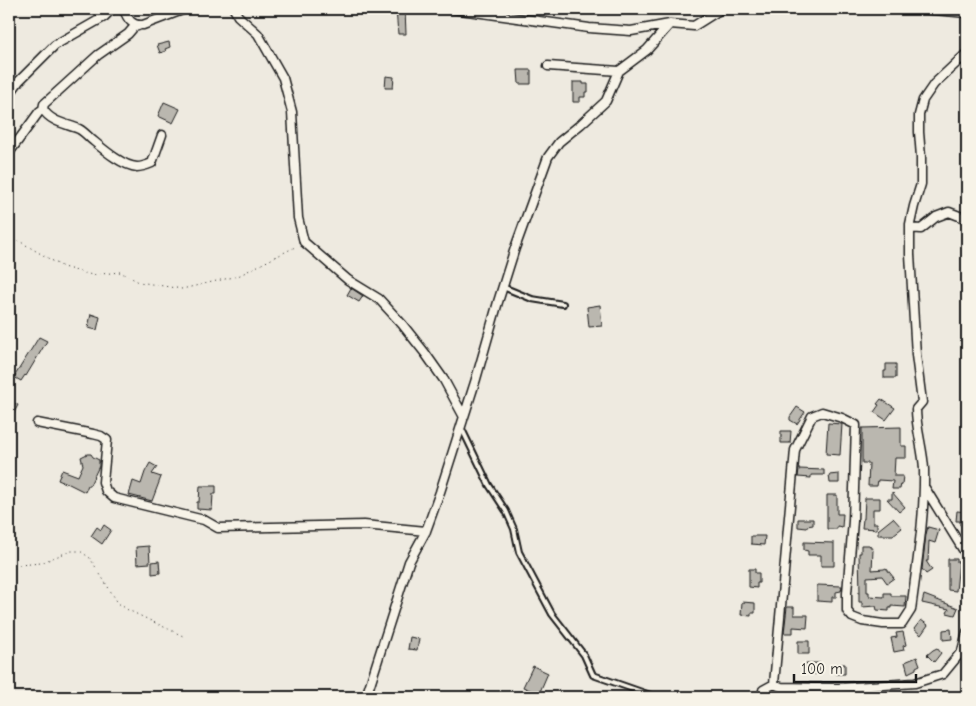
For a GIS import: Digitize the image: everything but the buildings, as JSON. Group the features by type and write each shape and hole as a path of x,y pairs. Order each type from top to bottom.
{"street":[{"path":"9,95 19,81 55,45 104,17 112,9"},
{"path":"124,9 126,17 138,26"},
{"path":"9,153 43,109 44,104 98,55 128,34 134,27 185,9"},
{"path":"234,9 238,16 258,34 283,78 292,112 298,218 304,242 348,280 379,299 402,324 444,380 464,417"},
{"path":"453,9 631,32 670,24 694,26 721,9"},
{"path":"923,9 967,13"},
{"path":"366,697 409,562 426,531 440,492 515,248 548,157 559,142 606,101 619,71 648,50 670,24"},
{"path":"774,684 794,450 812,416 822,412 842,418 856,425 854,521 847,612 852,617 862,621 902,624 911,610 923,510 924,467 916,420 916,408 922,402 916,355 910,228 920,184 919,115 923,100 934,84 967,53"},
{"path":"548,66 619,71"},
{"path":"43,109 44,112 56,120 80,130 108,152 127,164 136,167 152,163 162,135"},
{"path":"910,228 921,229 936,217 949,212 967,219"},
{"path":"38,423 93,434 107,440 103,482 106,491 114,498 204,520 218,528 364,525 426,531"},
{"path":"923,486 967,556"},
{"path":"774,684 781,687 838,688 914,683 943,674 962,651 967,632"},
{"path":"763,697 763,690 774,684"},
{"path":"838,688 839,697"}],"lane":[{"path":"503,287 532,299 563,304"},
{"path":"461,428 489,485 506,510 514,529 519,552 552,614 584,656 594,675 656,697"}],"path":[{"path":"9,235 63,267 92,275 120,272 139,282 182,289 238,276 304,242"},
{"path":"9,566 41,563 70,551 80,551 90,558 118,604 183,636"}]}
